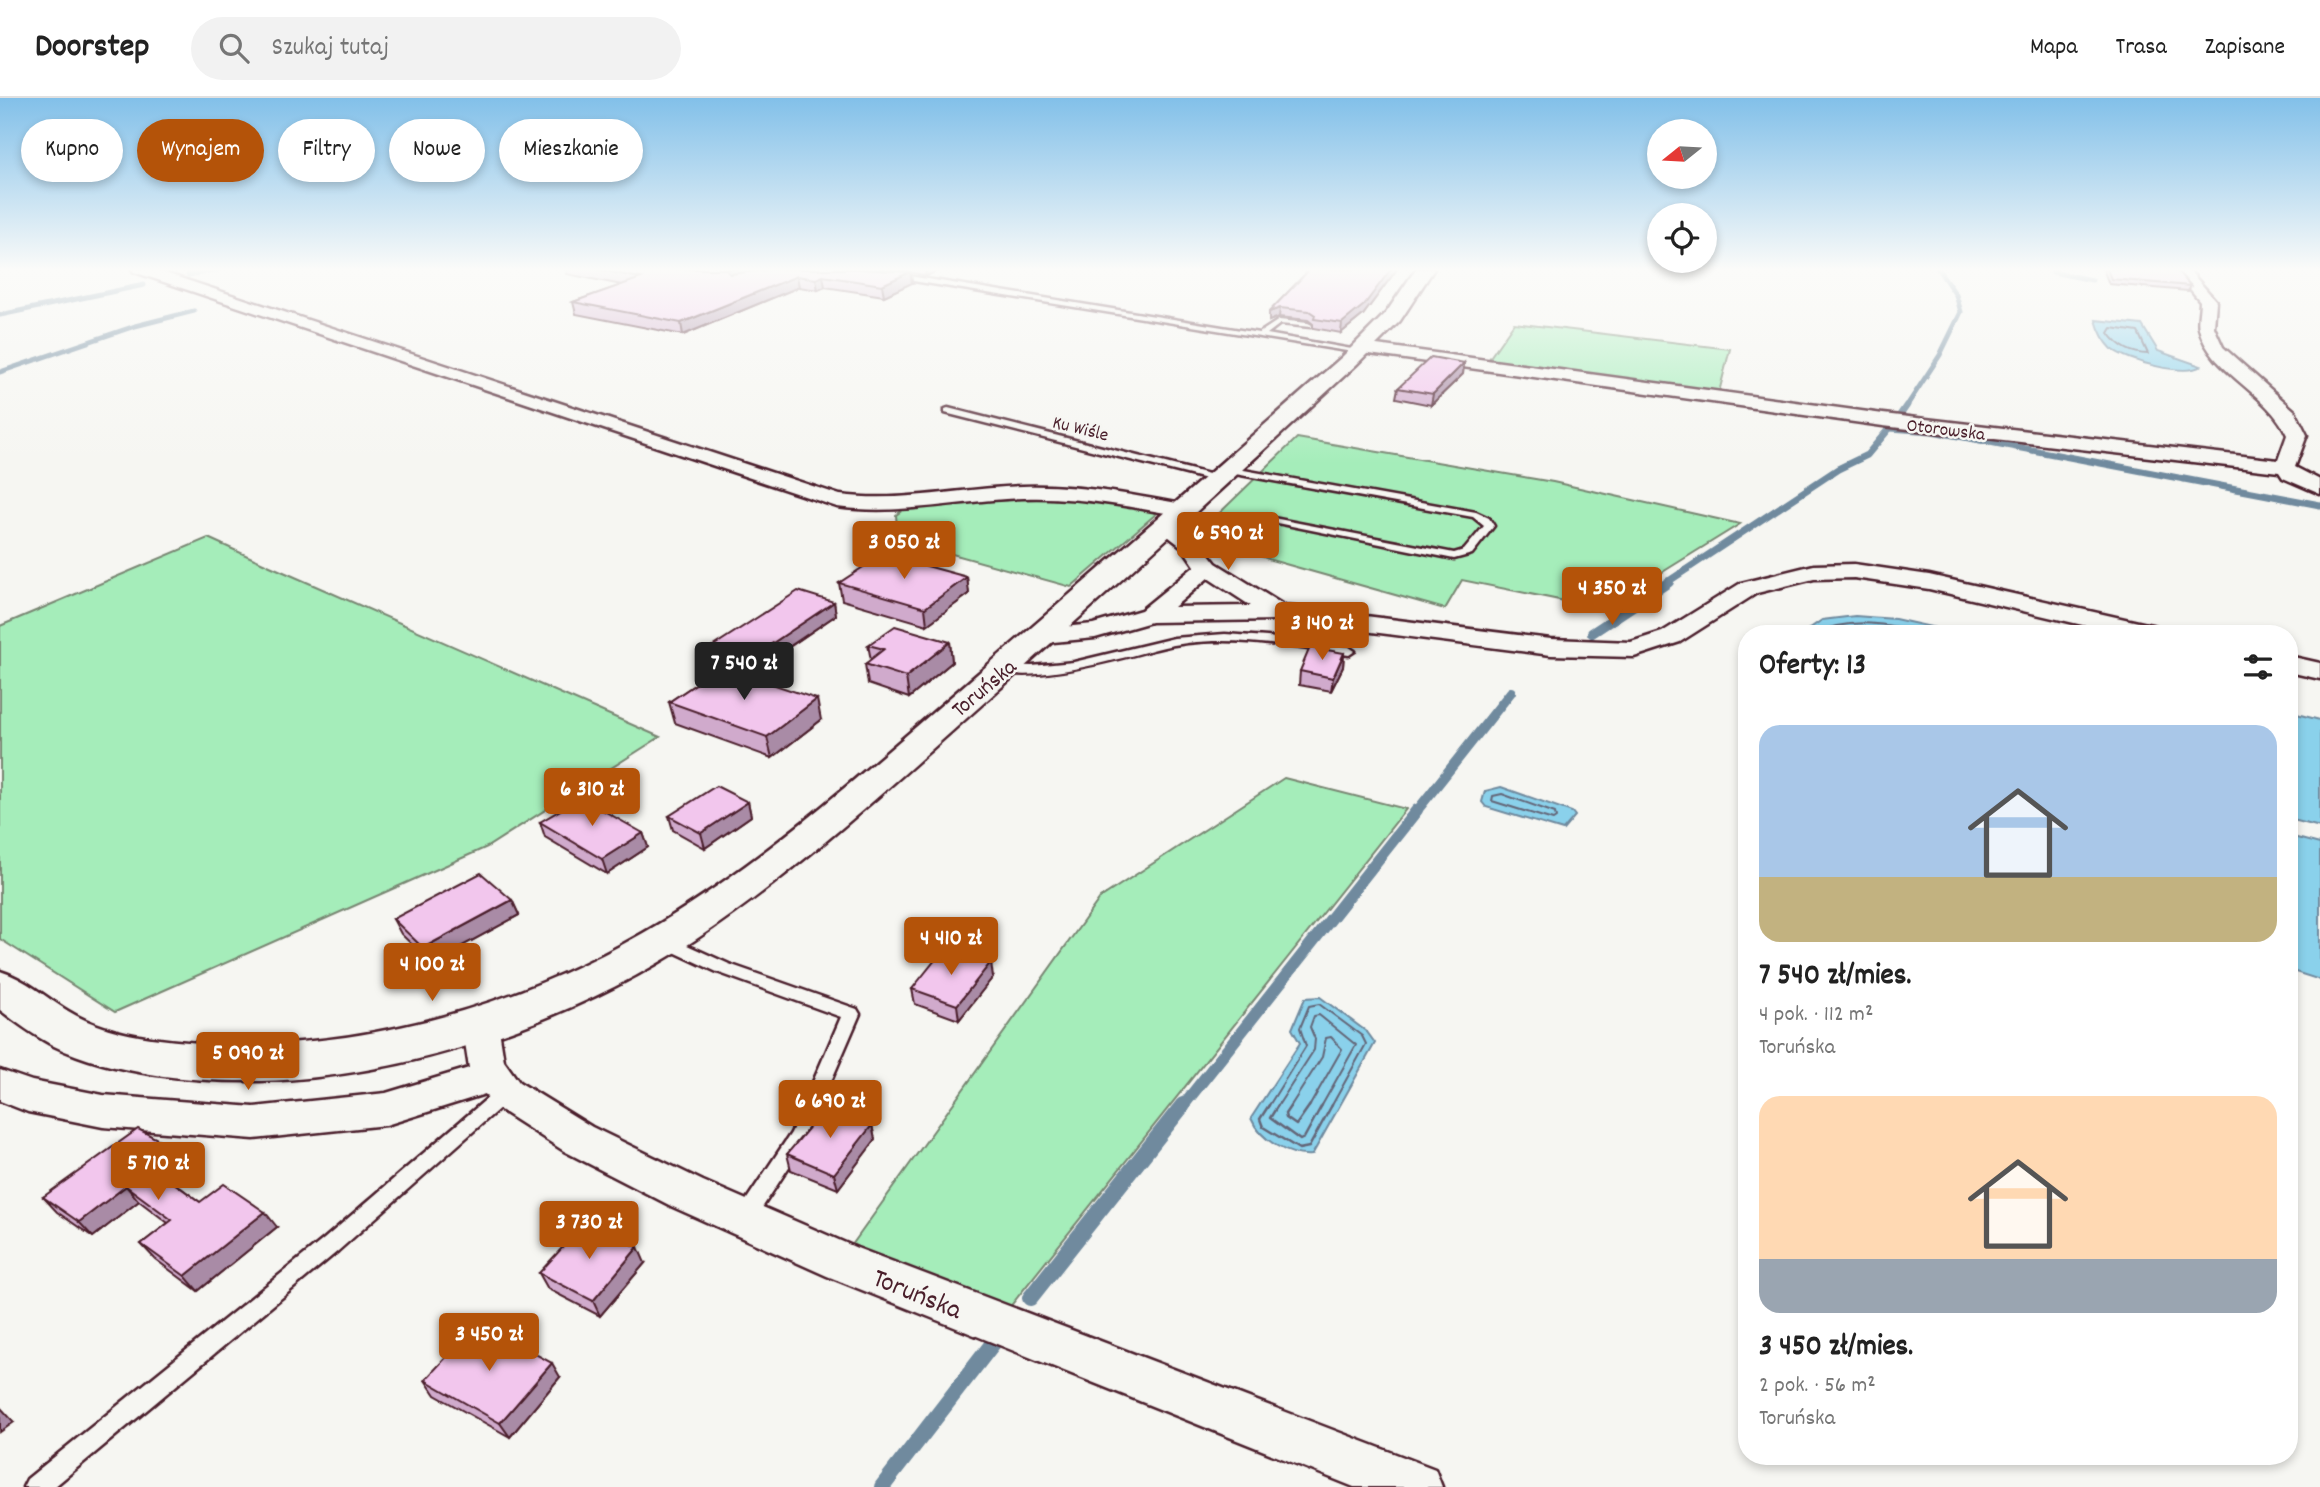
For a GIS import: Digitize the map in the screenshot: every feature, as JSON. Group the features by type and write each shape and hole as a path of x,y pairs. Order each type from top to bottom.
{"street":[{"path":"334,334 837,501 890,506 1044,491 1088,495 1174,518 1185,536 1197,548 1207,567 1278,613"},
{"name":"Toruńska","path":"0,987 60,1029 83,1039 150,1056 194,1061 270,1063 345,1055 398,1045 480,1023 582,983 662,940 727,897 800,843 1044,635 1174,518 1216,473 1376,334"},
{"path":"2209,334 2216,349 2288,415 2297,435 2285,467 2290,474 2320,488"},
{"name":"Otorowska","path":"1360,350 1883,420 2285,467"},
{"path":"1150,615 1207,567"},
{"path":"1044,635 1095,631 1150,615 1278,613 1551,647 1634,649 1671,636 1749,588 1814,572 1854,571 1929,582 2117,625"},
{"path":"2298,666 2320,671"},
{"path":"0,1085 28,1096 103,1111 254,1123 386,1109 499,1085 481,1049 480,1023"},
{"name":"Toruńska","path":"499,1085 578,1139 688,1194 953,1306 1417,1487"}],"lane":[{"path":"1253,334 1360,350"},
{"name":"Ku Wiśle","path":"948,411 1216,473 1476,515 1489,526 1468,552 1454,556 1272,519"},
{"path":"1004,669 1035,671 1076,666 1156,645 1193,639 1287,642 1349,651"},
{"path":"662,940 723,968 851,1014 839,1036 803,1128 768,1186 744,1218"},
{"path":"35,1487 331,1245 499,1085"}],"green space":[{"path":"1506,334 1604,334 1730,349 1717,400 1484,366"},
{"path":"1297,438 1553,482 1740,524 1603,609 1462,580 1445,609 1271,560 1200,532"},
{"path":"1041,497 1082,500 1156,514 1071,587 898,539 896,515 903,510 997,499"},
{"path":"208,538 660,737 487,847 115,1012 0,939 0,626"},
{"path":"1284,778 1406,809 1005,1313 847,1252 1100,898"}],"water":[{"path":"2101,334 2147,334 2158,351 2201,366 2182,370 2156,366 2119,354"},
{"path":"1855,616 1895,619 1922,625 1815,625 1822,620"},
{"path":"2298,714 2320,720 2320,827 2298,821"},
{"path":"1501,787 1572,812 1575,816 1563,830 1486,807 1482,802 1485,791"},
{"path":"2298,838 2320,844 2320,980 2298,973"},
{"path":"1320,997 1367,1032 1375,1043 1312,1155 1303,1155 1276,1146 1261,1133 1251,1118 1300,1043 1292,1029 1305,998"}],"building":[{"path":"1431,357 1464,363 1433,394 1398,388"},
{"path":"883,554 967,577 925,608 839,583"},
{"path":"798,591 834,602 743,663 707,650"},
{"path":"895,626 950,642 906,677 865,664 884,649 868,645"},
{"path":"1310,647 1344,653 1333,678 1300,671"},
{"path":"721,667 817,699 767,737 669,702"},
{"path":"716,786 748,802 701,833 669,816"},
{"path":"581,798 643,833 602,859 540,822"},
{"path":"481,873 512,900 423,948 393,919"},
{"path":"966,953 991,962 957,1005 912,989 940,954 959,961"},
{"path":"826,1107 872,1125 834,1174 787,1154"},
{"path":"138,1129 167,1144 165,1146 173,1151 152,1167 200,1202 224,1184 265,1212 185,1276 141,1244 172,1220 126,1186 79,1222 43,1197"},
{"path":"586,1222 638,1247 593,1301 539,1273"},
{"path":"478,1323 552,1363 500,1423 425,1380"}],"waterway":[{"path":"0,372 112,334"},
{"path":"1906,407 1940,355 1950,334"},
{"path":"1898,418 1907,405"},
{"path":"1666,583 1838,469 1867,455 1893,424"},
{"path":"1890,428 1932,431 2320,505"},
{"path":"1592,633 1669,582"},
{"path":"1416,812 1511,692"},
{"path":"1182,1107 1417,810"},
{"path":"1030,1298 1183,1105"},
{"path":"882,1487 997,1338"}]}
